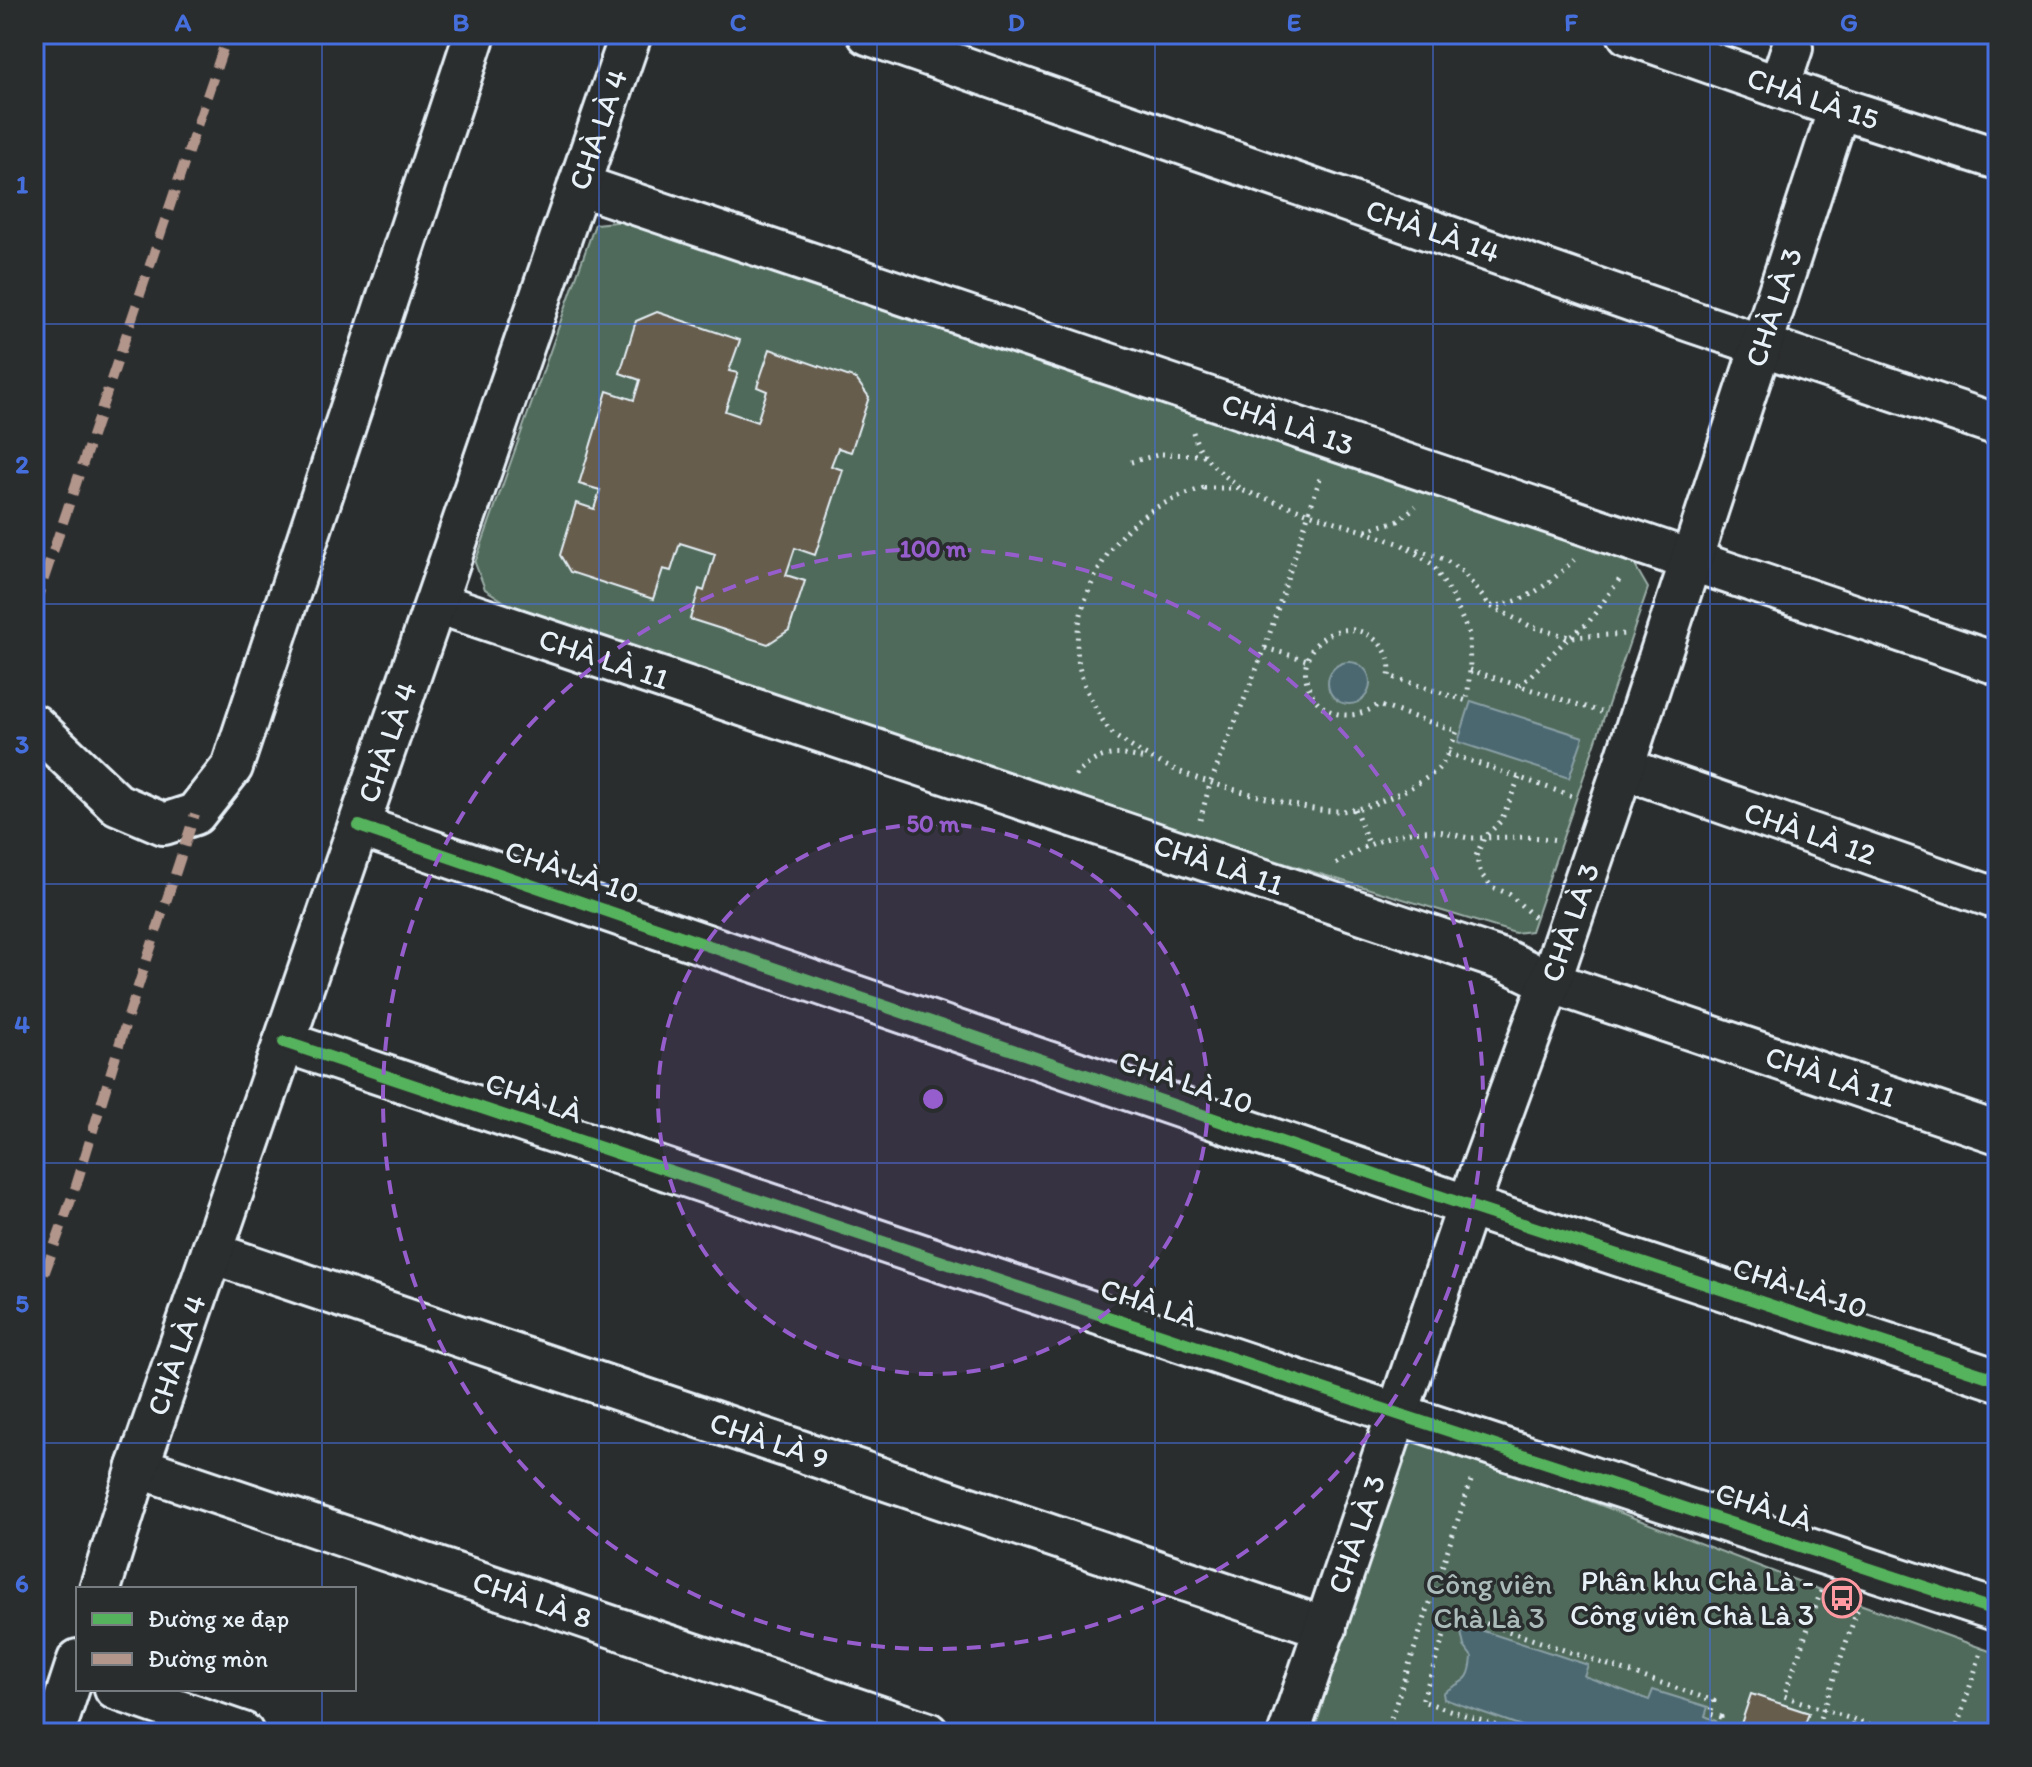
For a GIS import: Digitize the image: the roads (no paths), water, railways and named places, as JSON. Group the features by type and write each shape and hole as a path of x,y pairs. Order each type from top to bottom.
{"street":[{"path":"34,725 117,804 164,824 195,814 232,767 475,34"},
{"name":"CHÀ LÀ 4","path":"101,1587 138,1467 631,34"},
{"name":"CHÀ LÀ 14","path":"868,34 1998,425"},
{"name":"CHÀ LÀ 15","path":"1628,34 1839,108 1998,159"},
{"path":"1779,87 1792,48"},
{"name":"CHÀ LÀ 3","path":"1289,1733 1468,1206 1550,982 1623,768 1839,108"},
{"name":"CHÀ LÀ 13","path":"579,185 1998,664"},
{"name":"CHÀ LÀ 11","path":"437,603 1506,961 1550,982 1998,1133"},
{"name":"CHÀ LÀ 12","path":"1623,768 1998,899"},
{"name":"CHÀ LÀ 10","path":"359,826 1468,1206 1998,1380"},
{"name":"CHÀ LÀ","path":"284,1042 1998,1611"},
{"name":"CHÀ LÀ 9","path":"212,1253 1326,1628"},
{"name":"CHÀ LÀ 8","path":"138,1467 928,1733"},
{"path":"54,1733 76,1670"},
{"path":"121,1691 243,1733"}],"water":[{"path":"1349,662 1364,668 1370,683 1364,698 1349,704 1334,698 1328,683 1334,668"},
{"path":"1471,701 1583,737 1569,778 1458,742"},
{"path":"1465,1625 1588,1665 1584,1676 1649,1700 1653,1690 1708,1707 1705,1716 1716,1721 1712,1733 1578,1733 1566,1729 1564,1733 1542,1733 1444,1699 1443,1693 1464,1680 1469,1672 1472,1657 1464,1646 1461,1632"}],"place":[{"name":"Phân khu Chà Là - Công viên Chà Là 3","path":"1842,1598"}],"park label":[{"name":"Công viên Chà Là 3","path":"1489,1601"}]}
